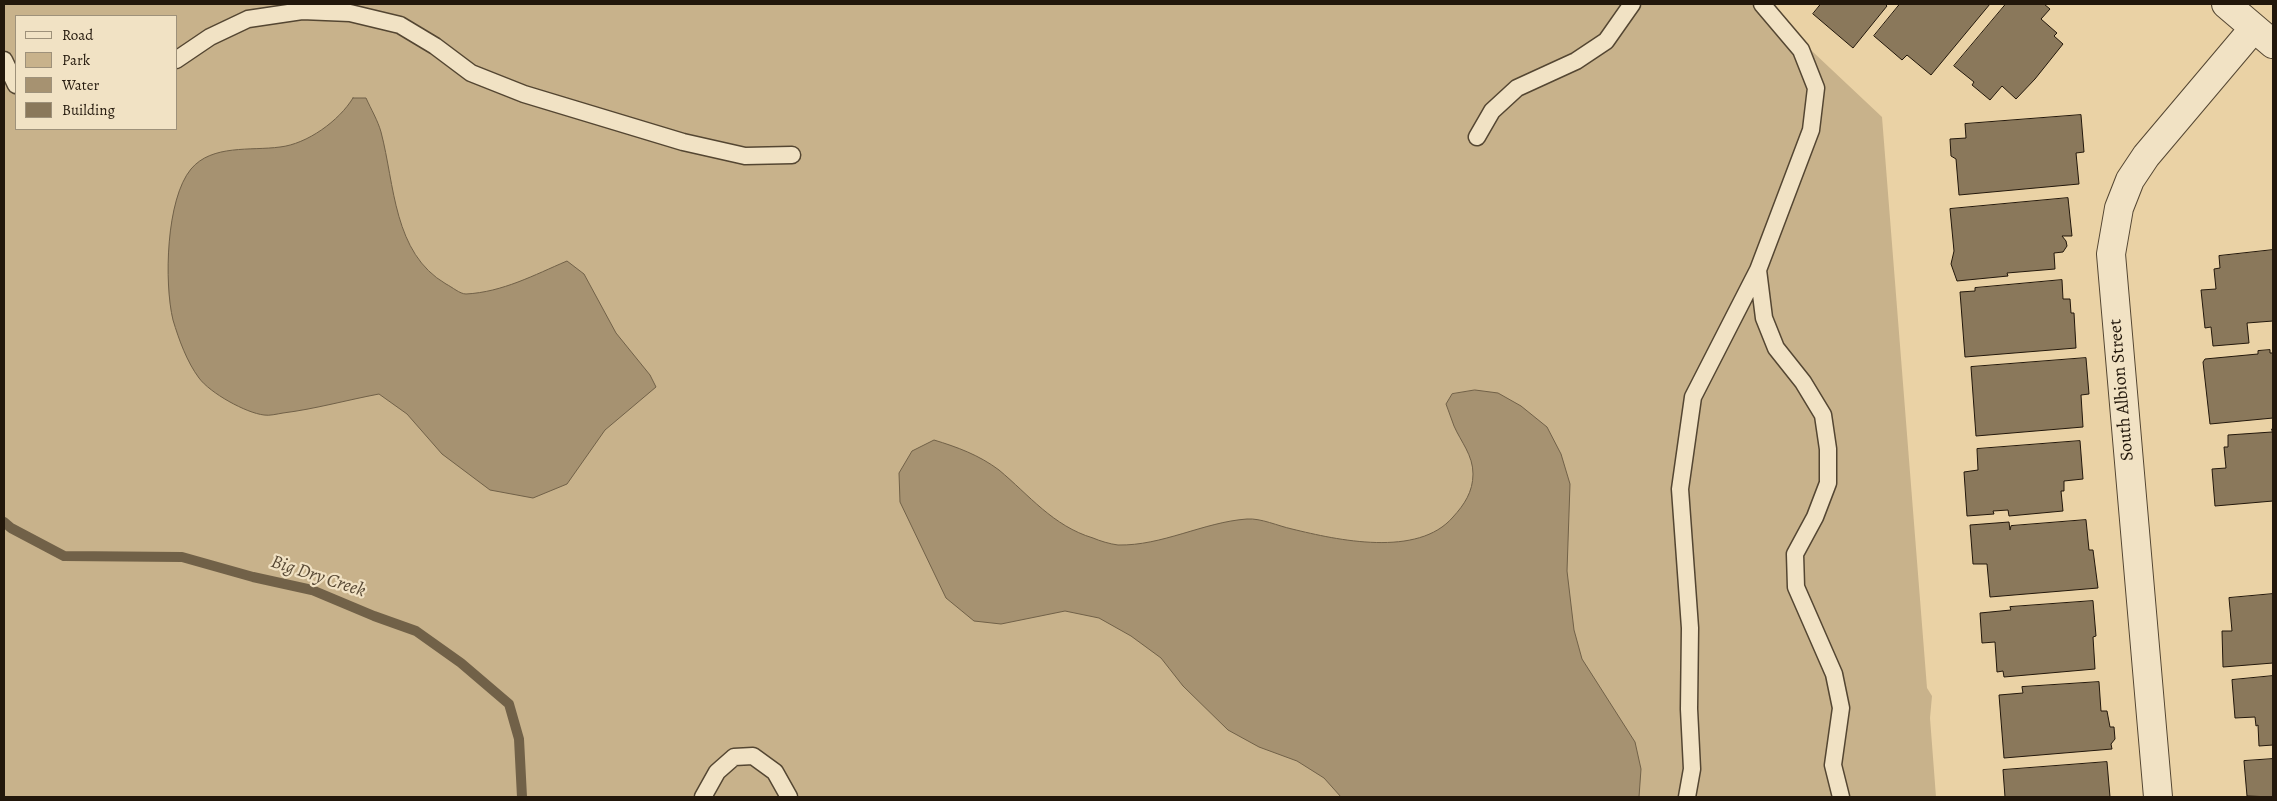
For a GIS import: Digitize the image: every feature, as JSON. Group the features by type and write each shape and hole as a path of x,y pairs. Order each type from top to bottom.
{"street":[{"path":"2226,4 2264,36"},
{"name":"South Albion Street","path":"2158,797 2111,254 2119,208 2130,180 2146,156 2264,36"}],"lane":[{"path":"1477,137 1492,111 1517,88 1576,61 1606,41 1632,4"},
{"path":"1687,797 1692,769 1689,709 1690,628 1680,488 1693,397 1758,270 1812,130 1816,88 1801,50 1762,4"},
{"path":"178,59 210,37 248,19 302,11 350,13 400,25 435,46 471,72 542,100 683,142 745,156 792,155"},
{"path":"4,60 15,83"},
{"path":"1758,270 1764,318 1776,348 1803,382 1823,415 1828,449 1828,483 1815,517 1795,554 1796,587 1834,674 1841,708 1833,765 1841,797"},
{"path":"703,797 717,772 734,757 753,756 775,772 789,797"}],"green space":[{"path":"4,4 1762,4 1882,117 1927,688 1932,696 1930,718 1936,797 4,797"}],"water":[{"path":"353,98 366,98 376,119 386,152 399,216 415,255 429,271 459,292 464,294 480,293 506,286 567,261 584,274 616,333 650,375 656,387 605,430 567,484 533,498 490,490 442,454 407,414 379,394 307,409 264,415 238,406 211,390 199,378 191,365 173,320 168,285 168,264 169,242 176,200 191,169 200,161 221,152 280,147 301,141 331,123"},
{"path":"1475,390 1498,393 1521,406 1547,427 1561,454 1570,484 1567,571 1574,630 1582,659 1635,742 1641,769 1639,797 1341,797 1324,778 1297,761 1259,747 1228,730 1183,686 1161,658 1131,636 1099,618 1065,611 1001,624 974,621 946,598 900,502 899,473 912,451 934,440 984,460 999,470 1042,509 1066,526 1079,533 1112,544 1151,542 1215,524 1247,519 1270,522 1331,538 1353,541 1399,542 1419,538 1438,530 1453,517 1470,492 1473,481 1471,461 1454,426 1446,404 1452,394"}],"building":[{"path":"1821,4 1885,4 1887,6 1853,48 1813,14"},
{"path":"1900,4 1990,4 1931,75 1907,55 1902,60 1874,36"},
{"path":"2006,4 2044,4 2050,9 2041,19 2057,33 2054,36 2063,44 2016,99 2002,86 1990,100 1972,85 1974,82 1954,66"},
{"path":"2081,115 2084,152 2076,153 2079,184 1959,195 1956,159 1951,156 1950,139 1966,138 1965,124"},
{"path":"2068,198 2072,236 2062,236 2067,246 2063,252 2054,253 2055,269 2007,273 2008,276 1957,281 1951,264 1954,251 1950,209"},
{"path":"2273,250 2273,321 2247,323 2249,343 2213,346 2211,327 2205,328 2201,290 2216,289 2214,269 2220,268 2219,256"},
{"path":"2062,280 2063,299 2070,299 2071,313 2074,313 2076,348 1965,357 1960,292 1975,291 1975,288"},
{"path":"2270,350 2270,353 2273,353 2273,418 2210,424 2203,362 2205,359 2258,354 2258,351"},
{"path":"2086,358 2089,394 2081,395 2083,427 1976,436 1971,367"},
{"path":"2272,429 2273,501 2215,506 2212,469 2226,468 2224,447 2228,447 2228,435 2272,432"},
{"path":"2080,441 2083,479 2064,481 2064,491 2061,491 2063,511 2009,516 2008,510 1993,511 1994,514 1967,516 1964,472 1978,470 1977,449"},
{"path":"2086,520 2089,550 2093,550 2098,588 1990,597 1987,564 1973,564 1970,525 2009,522 2010,530 2011,526"},
{"path":"2273,594 2273,663 2223,667 2222,631 2232,631 2229,598"},
{"path":"2093,601 2096,636 2093,637 2095,669 2004,677 2003,671 1997,672 1995,642 1982,643 1980,613 2011,610 2010,607"},
{"path":"2273,676 2273,745 2259,746 2258,725 2256,726 2255,717 2235,718 2232,680"},
{"path":"2099,682 2101,711 2107,711 2110,727 2114,727 2115,739 2111,744 2112,749 2004,758 1999,695 2023,693 2022,687"},
{"path":"2273,759 2273,797 2247,796 2244,761"},
{"path":"2107,762 2110,797 2005,797 2003,770"}],"waterway":[{"name":"Big Dry Creek","path":"4,522 11,528 64,556 182,557 253,577 312,590 416,631 461,663 509,704 519,739 522,797"}]}
